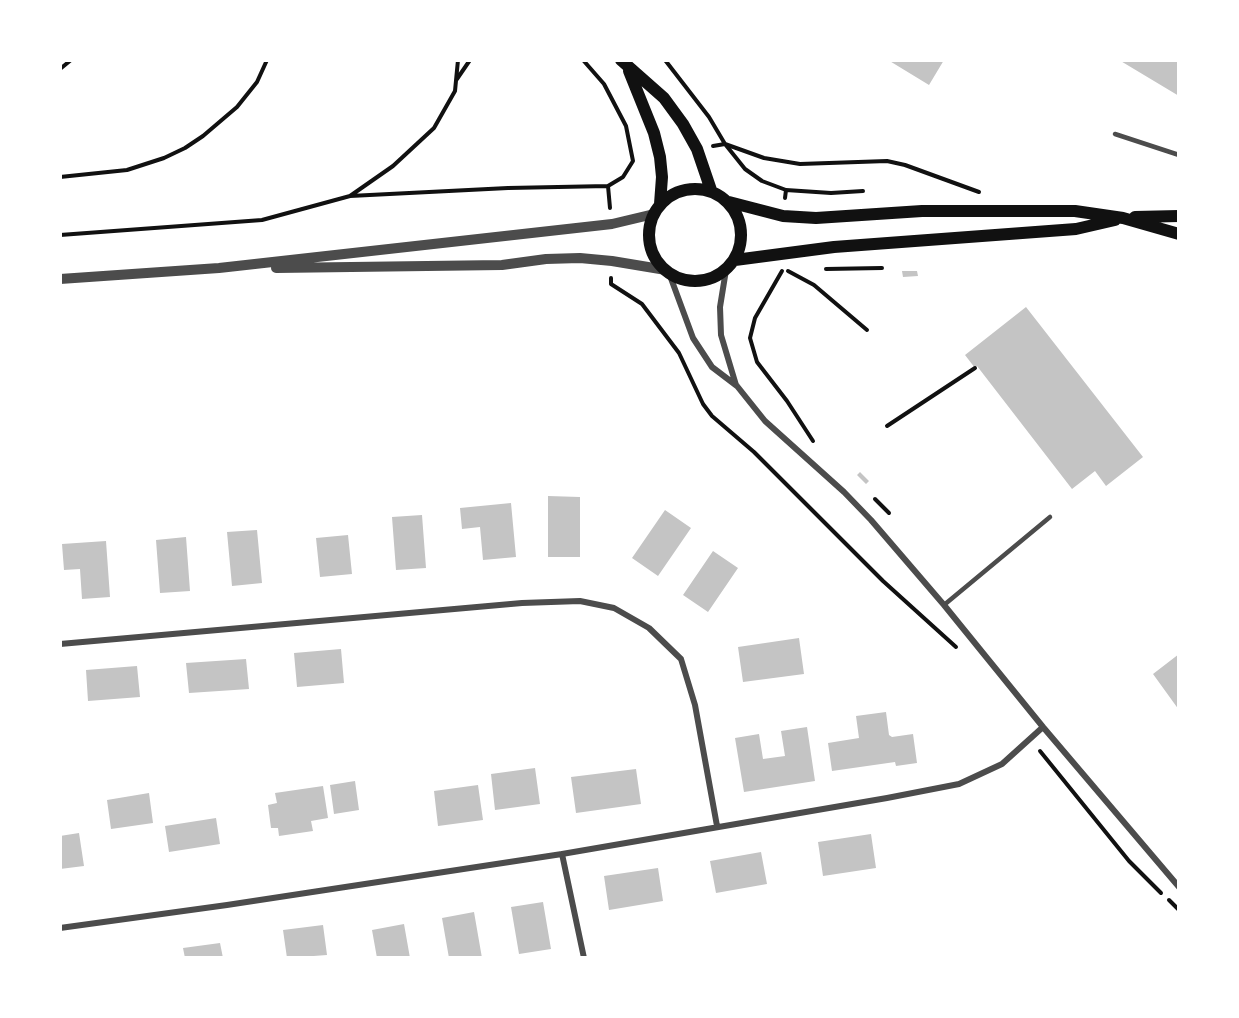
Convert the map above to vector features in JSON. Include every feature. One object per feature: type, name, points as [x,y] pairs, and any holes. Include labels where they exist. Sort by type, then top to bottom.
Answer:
[{"type":"main road","points":[[624,64],[664,98],[684,124],[697,149],[711,190]]},
{"type":"main road","points":[[624,64],[654,134],[660,157],[662,177],[657,209],[649,229],[650,244],[656,259],[668,272],[683,279],[698,281],[713,278],[726,270],[735,260],[741,246],[742,230],[738,215],[729,202]]},
{"type":"main road","points":[[657,209],[675,193],[692,188],[711,190],[729,202],[783,216],[816,218],[922,211],[1075,211],[1123,218],[1179,234]]},
{"type":"main road","points":[[735,260],[834,247],[1076,229],[1123,218],[1179,216]]},
{"type":"street","points":[[60,279],[219,268],[612,224],[657,209]]},
{"type":"street","points":[[219,268],[502,266],[546,259],[580,258],[612,261],[668,272],[693,338],[712,367],[737,386],[765,421],[844,492],[871,520],[1179,887]]},
{"type":"street","points":[[726,270],[720,307],[721,335],[737,386]]},
{"type":"street","points":[[60,644],[522,603],[580,602],[614,608],[649,628],[681,659],[695,705],[717,826]]},
{"type":"street","points":[[60,927],[239,903],[562,854],[959,784],[1002,764],[1043,727]]},
{"type":"street","points":[[562,854],[584,958]]},
{"type":"lane","points":[[1115,134],[1179,155]]},
{"type":"lane","points":[[944,605],[1050,517]]},
{"type":"path","points":[[60,69],[71,60]]},
{"type":"path","points":[[60,177],[127,170],[164,158],[185,148],[237,107],[257,82],[267,60]]},
{"type":"path","points":[[350,196],[393,166],[434,128],[455,91],[458,60]]},
{"type":"path","points":[[456,80],[470,60]]},
{"type":"path","points":[[665,60],[745,169],[762,181],[786,190],[831,193],[863,191]]},
{"type":"path","points":[[697,149],[726,144],[764,158],[800,164],[887,161],[971,188],[991,198],[1004,210]]},
{"type":"path","points":[[633,161],[660,157]]},
{"type":"path","points":[[60,235],[262,220],[350,196],[508,188],[608,186]]},
{"type":"path","points":[[783,216],[786,190]]},
{"type":"path","points":[[817,269],[882,268]]},
{"type":"path","points":[[783,269],[795,269]]},
{"type":"path","points":[[783,269],[814,285],[867,330]]},
{"type":"path","points":[[783,269],[780,279],[755,318],[750,338],[757,362],[818,446]]},
{"type":"path","points":[[887,426],[975,368]]},
{"type":"path","points":[[867,491],[890,516]]},
{"type":"building","points":[[888,60],[944,60],[929,85]]},
{"type":"building","points":[[1119,60],[1179,60],[1179,96]]},
{"type":"building","points":[[902,271],[917,271],[918,276],[903,277]]},
{"type":"building","points":[[1026,307],[1143,457],[1106,486],[1095,471],[1072,489],[977,366],[975,368],[965,355]]},
{"type":"building","points":[[860,472],[869,481],[866,484],[857,475]]},
{"type":"building","points":[[548,496],[580,497],[580,557],[548,557]]},
{"type":"building","points":[[511,503],[516,557],[483,560],[480,527],[462,529],[460,508]]},
{"type":"building","points":[[665,510],[691,528],[658,576],[632,558]]},
{"type":"building","points":[[422,515],[426,568],[396,570],[392,517]]},
{"type":"building","points":[[257,530],[262,583],[232,586],[227,532]]},
{"type":"building","points":[[348,535],[352,574],[320,577],[316,538]]},
{"type":"building","points":[[186,537],[190,591],[160,593],[156,540]]},
{"type":"building","points":[[106,541],[110,597],[82,599],[80,569],[64,570],[62,544]]},
{"type":"building","points":[[713,551],[738,568],[708,612],[683,595]]},
{"type":"building","points":[[799,638],[804,674],[743,682],[738,647]]},
{"type":"building","points":[[341,649],[344,683],[297,687],[294,653]]},
{"type":"building","points":[[1179,654],[1179,710],[1153,674]]},
{"type":"building","points":[[246,659],[249,689],[189,693],[186,663]]},
{"type":"building","points":[[137,666],[140,697],[88,701],[86,670]]},
{"type":"building","points":[[886,712],[889,735],[892,737],[913,734],[917,763],[896,766],[895,762],[832,771],[828,743],[859,738],[856,716]]},
{"type":"building","points":[[807,727],[815,781],[744,792],[735,738],[759,734],[763,759],[785,756],[781,731]]},
{"type":"building","points":[[535,768],[540,804],[495,810],[491,774]]},
{"type":"building","points":[[636,769],[641,804],[576,813],[571,777]]},
{"type":"building","points":[[355,781],[359,810],[334,814],[330,785]]},
{"type":"building","points":[[478,785],[483,820],[438,826],[434,791]]},
{"type":"building","points":[[323,786],[328,818],[311,821],[313,831],[279,836],[278,828],[271,828],[268,805],[277,803],[275,793]]},
{"type":"building","points":[[149,793],[153,823],[111,829],[107,800]]},
{"type":"building","points":[[216,818],[220,844],[169,852],[165,826]]},
{"type":"building","points":[[79,833],[84,866],[60,869],[60,836]]},
{"type":"building","points":[[871,834],[876,868],[823,876],[818,842]]},
{"type":"building","points":[[761,852],[767,884],[716,893],[710,861]]},
{"type":"building","points":[[658,868],[663,901],[609,910],[604,876]]},
{"type":"building","points":[[543,902],[551,949],[519,954],[511,907]]},
{"type":"building","points":[[474,912],[482,958],[449,958],[442,918]]},
{"type":"building","points":[[404,924],[410,958],[377,958],[372,930]]},
{"type":"building","points":[[323,925],[327,955],[287,958],[283,930]]},
{"type":"building","points":[[220,943],[223,958],[185,958],[183,948]]}]
